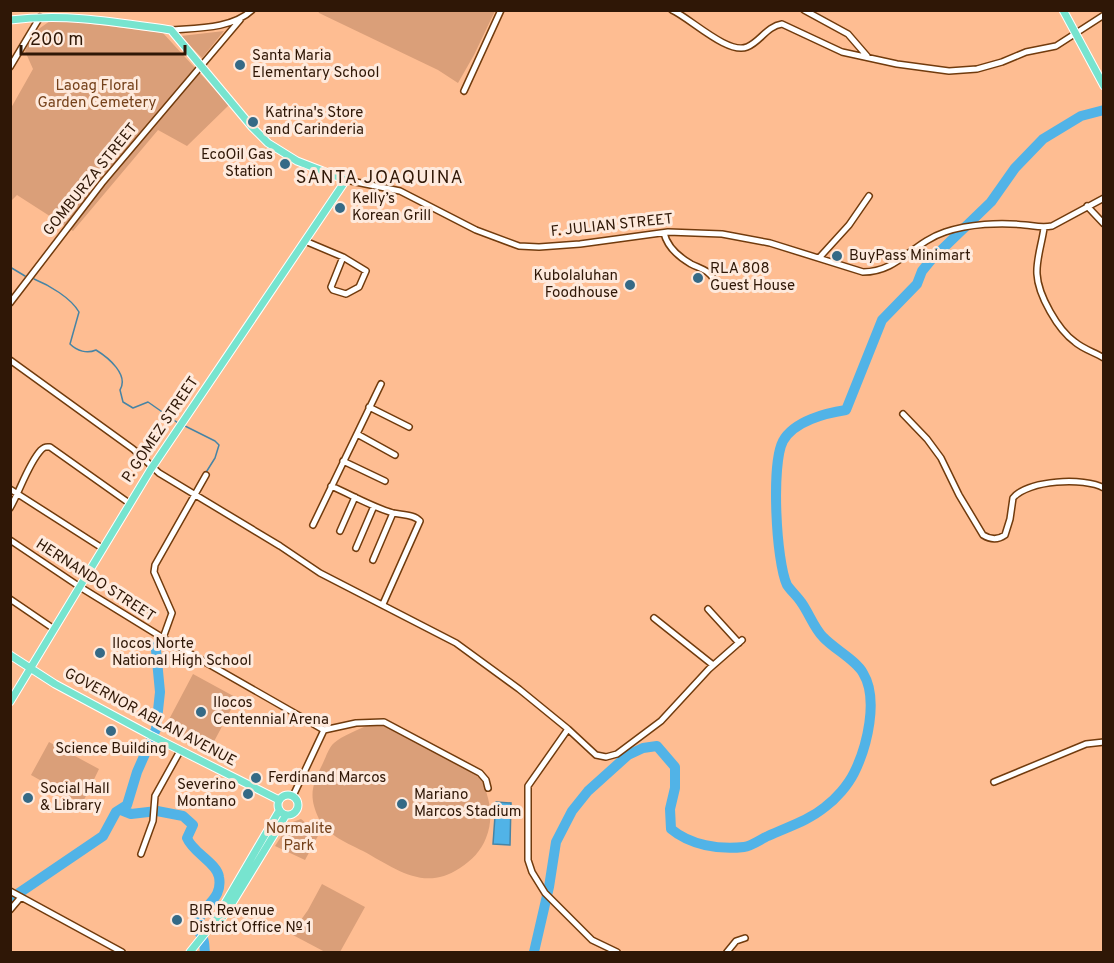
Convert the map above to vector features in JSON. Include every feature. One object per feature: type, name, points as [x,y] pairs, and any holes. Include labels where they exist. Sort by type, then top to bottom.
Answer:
[{"type":"main road","points":[[1064,10],[1104,86]]},
{"type":"main road","points":[[10,20],[75,17],[171,30]]},
{"type":"main road","name":"F. JULIAN STREET","points":[[171,30],[268,143],[297,161],[346,180]]},
{"type":"main road","name":"P. GOMEZ STREET","points":[[10,702],[152,467],[346,180]]},
{"type":"main road","name":"GOVERNOR ABLAN AVENUE","points":[[10,656],[55,684],[152,737],[279,800]]},
{"type":"main road","points":[[190,952],[214,922],[283,813],[279,800],[283,796],[292,796],[297,800],[298,808],[292,814],[283,813]]},
{"type":"street","name":"GOMBURZA STREET","points":[[11,302],[102,183],[240,20],[252,10]]},
{"type":"street","points":[[464,91],[501,10]]},
{"type":"street","points":[[672,10],[723,43],[735,47],[746,47],[771,28],[782,24],[833,48],[897,64],[949,72],[1002,62],[1026,52],[1056,46],[1104,15]]},
{"type":"street","points":[[804,10],[848,34],[867,56]]},
{"type":"street","points":[[10,68],[40,17]]},
{"type":"street","points":[[171,30],[219,25],[240,20]]},
{"type":"street","name":"F. JULIAN STREET","points":[[346,180],[400,191],[476,230],[519,246],[580,244],[688,232],[739,236],[770,243],[863,272],[875,272],[891,267],[921,243],[948,231],[981,225],[1025,225],[1044,228],[1059,224],[1104,198]]},
{"type":"street","points":[[819,258],[849,225],[869,196]]},
{"type":"street","points":[[1087,206],[1104,224]]},
{"type":"street","points":[[1044,228],[1037,274],[1048,308],[1076,344],[1104,358]]},
{"type":"street","points":[[664,233],[666,242],[691,264],[711,273],[714,280]]},
{"type":"street","points":[[305,242],[343,257],[366,271],[359,287],[346,294],[333,290],[331,287],[343,257]]},
{"type":"street","points":[[10,360],[133,449],[152,467],[194,494],[320,573],[456,643],[519,689],[568,729],[592,754],[612,757],[667,716],[713,665],[741,642],[708,609]]},
{"type":"street","points":[[313,525],[381,384]]},
{"type":"street","points":[[369,407],[409,427]]},
{"type":"street","points":[[903,414],[934,448],[977,525],[983,535],[988,538],[995,539],[1005,535],[1013,498],[1024,490],[1061,482],[1091,483],[1104,488]]},
{"type":"street","points":[[357,434],[395,454]]},
{"type":"street","points":[[10,508],[42,448],[50,447],[129,503]]},
{"type":"street","points":[[344,461],[385,481]]},
{"type":"street","points":[[163,638],[172,613],[154,572],[155,565],[206,475]]},
{"type":"street","points":[[331,486],[374,506],[393,513],[416,517],[420,521],[383,604]]},
{"type":"street","points":[[10,489],[102,548]]},
{"type":"street","points":[[340,531],[355,497]]},
{"type":"street","points":[[356,548],[374,506]]},
{"type":"street","points":[[374,560],[393,513]]},
{"type":"street","name":"HERNANDO STREET","points":[[10,540],[80,587],[163,638],[324,730]]},
{"type":"street","points":[[10,599],[54,629]]},
{"type":"street","points":[[654,618],[713,665]]},
{"type":"street","points":[[292,796],[324,730],[356,723],[384,723],[480,773],[486,780],[488,788]]},
{"type":"street","points":[[568,729],[528,786],[528,860],[531,872],[556,905],[592,940],[614,952]]},
{"type":"street","points":[[994,782],[1086,744],[1104,742]]},
{"type":"street","points":[[141,854],[153,821],[155,796],[180,751]]},
{"type":"street","points":[[10,891],[122,952]]},
{"type":"street","points":[[10,910],[21,897]]},
{"type":"street","points":[[727,952],[736,941],[745,938]]},
{"type":"green space","points":[[318,10],[495,11],[458,83],[438,70],[319,13]]},
{"type":"green space","name":"Laoag Floral Garden Cemetery","points":[[50,21],[163,33],[229,105],[187,146],[158,130],[73,231],[17,195],[11,201],[11,108],[33,69],[25,51],[33,33]]},
{"type":"green space","points":[[224,31],[202,58],[181,36]]},
{"type":"green space","name":"Ilocos Centennial Arena","points":[[193,674],[237,698],[209,751],[165,727]]},
{"type":"green space","name":"Mariano Marcos Stadium","points":[[370,724],[383,725],[396,730],[477,773],[485,788],[489,804],[489,830],[479,851],[460,868],[447,875],[434,878],[410,875],[339,838],[327,830],[319,819],[313,804],[313,791],[316,778],[329,750],[341,738]]},
{"type":"green space","points":[[49,742],[99,769],[82,804],[31,775]]},
{"type":"green space","name":"Normalite Park","points":[[301,819],[319,834],[305,860],[275,846],[290,823]]},
{"type":"green space","points":[[322,884],[365,907],[340,952],[325,952],[291,934],[308,910]]},
{"type":"water","points":[[496,802],[511,803],[510,845],[493,844]]},
{"type":"waterway","points":[[534,952],[549,887],[556,842],[572,811],[588,791],[628,755],[643,748],[657,746],[675,767],[675,788],[670,809],[671,829],[696,843],[715,847],[747,846],[805,820],[829,804],[848,782],[859,762],[867,737],[871,709],[868,684],[860,668],[820,633],[801,602],[787,585],[780,556],[776,513],[777,470],[783,441],[802,423],[829,413],[846,410],[882,320],[917,284],[922,271],[931,260],[991,202],[1015,168],[1043,139],[1081,116],[1104,110]]},
{"type":"waterway","points":[[10,267],[25,276]]},
{"type":"waterway","points":[[34,279],[59,292],[79,312],[70,344],[82,351],[96,350],[112,362],[122,379],[120,390],[123,402],[133,408],[148,402],[178,423]]},
{"type":"waterway","points":[[185,426],[219,445],[215,458],[205,474]]},
{"type":"waterway","points":[[164,600],[169,615]]},
{"type":"waterway","points":[[19,893],[103,836],[116,812],[127,805],[137,772],[156,729],[160,692],[156,650],[159,641]]},
{"type":"waterway","points":[[121,810],[131,814],[157,811],[183,816],[193,825],[187,838],[214,867],[219,877],[218,891],[198,924],[205,952]]},
{"type":"waterway","points":[[10,902],[14,899]]},
{"type":"place","name":"Santa Maria Elementary School","points":[[240,65]]},
{"type":"place","name":"Katrina's Store and Carinderia","points":[[253,122]]},
{"type":"place","name":"EcoOil Gas Station","points":[[285,164]]},
{"type":"place","name":"Kelly’s Korean Grill","points":[[340,208]]},
{"type":"place","name":"BuyPass Minimart","points":[[837,256]]},
{"type":"place","name":"RLA 808 Guest House","points":[[698,278]]},
{"type":"place","name":"Kubolaluhan Foodhouse","points":[[630,285]]},
{"type":"place","name":"Ilocos Norte National High School","points":[[100,653]]},
{"type":"place","name":"Ilocos Centennial Arena","points":[[201,712]]},
{"type":"place","name":"Science Building","points":[[111,731]]},
{"type":"place","name":"Ferdinand Marcos","points":[[256,778]]},
{"type":"place","name":"Severino Montano","points":[[248,794]]},
{"type":"place","name":"Social Hall & Library","points":[[28,798]]},
{"type":"place","name":"Mariano Marcos Stadium","points":[[402,804]]},
{"type":"place","name":"BIR Revenue District Office № 1","points":[[177,920]]},
{"type":"district","name":"SANTA JOAQUINA","points":[[380,178]]}]
